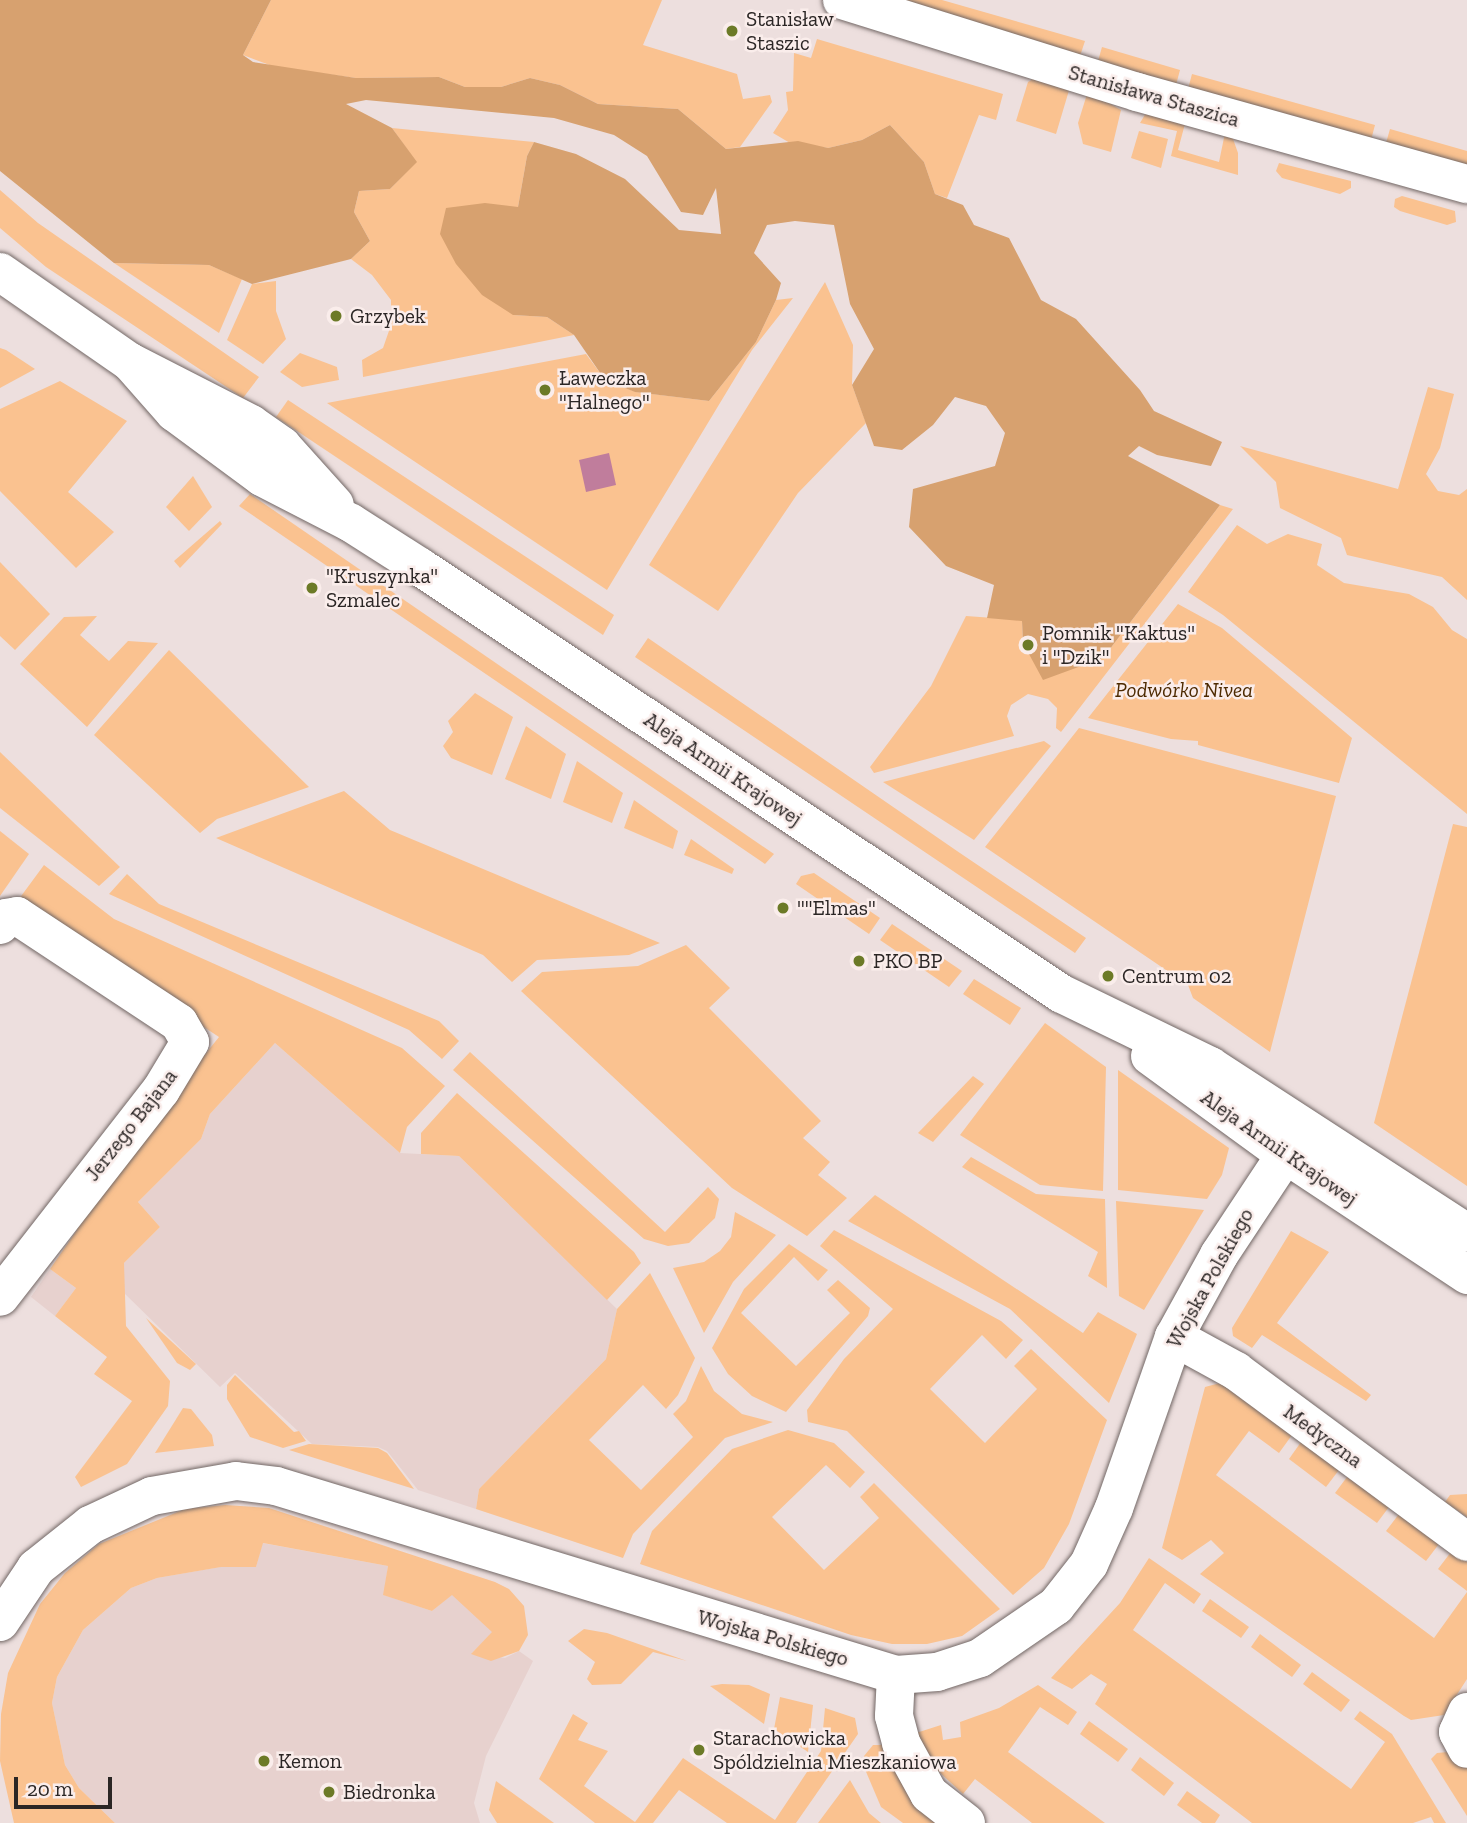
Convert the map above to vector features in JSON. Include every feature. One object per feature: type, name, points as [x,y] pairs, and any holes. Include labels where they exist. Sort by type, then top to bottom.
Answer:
[{"type":"street","name":"Stanisława Staszica","points":[[842,0],[1115,86],[1467,184]]},
{"type":"street","name":"Aleja Armii Krajowej","points":[[7,283],[130,362],[198,394],[282,446],[351,523],[1096,1013],[1293,1140],[1467,1233]]},
{"type":"street","name":"Jerzego Bajana","points":[[0,925],[6,918],[17,916],[104,972],[179,1023],[187,1033],[188,1050],[0,1297]]},
{"type":"street","name":"Aleja Armii Krajowej","points":[[1293,1140],[1467,1275]]},
{"type":"street","name":"Wojska Polskiego","points":[[0,1622],[36,1568],[64,1543],[115,1510],[188,1487],[257,1482],[896,1675],[937,1672],[980,1658],[1024,1630],[1072,1589],[1089,1564],[1114,1508],[1174,1337],[1219,1255],[1293,1140]]},
{"type":"street","name":"Medyczna","points":[[1174,1337],[1236,1371],[1467,1542]]},
{"type":"street","points":[[896,1675],[894,1716],[901,1743],[926,1790],[966,1823]]},
{"type":"street","points":[[1467,1712],[1458,1732],[1467,1749]]},
{"type":"shaded area","points":[[0,0],[271,0],[243,55],[253,62],[356,78],[439,77],[465,87],[501,87],[530,78],[560,85],[598,104],[678,109],[726,149],[798,141],[828,148],[862,140],[890,125],[924,162],[935,194],[963,205],[974,225],[1009,238],[1041,300],[1076,319],[1140,390],[1154,411],[1222,442],[1211,466],[1157,455],[1139,446],[1128,456],[1220,505],[1103,658],[1043,680],[1023,643],[1022,621],[987,618],[994,585],[946,566],[909,527],[913,489],[995,466],[1005,433],[986,406],[955,397],[933,425],[902,450],[874,446],[852,385],[874,349],[850,304],[834,225],[795,221],[767,225],[754,253],[781,283],[776,300],[756,342],[709,401],[635,392],[605,380],[574,335],[547,317],[513,315],[482,295],[456,264],[440,234],[446,208],[485,203],[518,207],[527,156],[534,142],[576,154],[625,179],[679,230],[721,234],[716,188],[703,215],[681,212],[647,156],[614,135],[554,118],[366,100],[346,104],[392,128],[417,162],[390,189],[359,191],[354,212],[370,241],[351,259],[252,284],[209,265],[114,263],[0,171]]},
{"type":"shaded area","points":[[609,453],[616,485],[586,492],[579,460]]},
{"type":"shaded area","points":[[275,1043],[400,1153],[459,1156],[617,1309],[606,1359],[479,1489],[476,1509],[418,1490],[387,1451],[378,1447],[312,1444],[235,1373],[220,1387],[122,1291],[124,1263],[160,1227],[138,1202],[201,1139],[210,1114]]},
{"type":"shaded area","points":[[50,1269],[76,1288],[55,1316],[31,1297]]},
{"type":"shaded area","points":[[262,1543],[388,1566],[384,1595],[432,1611],[452,1594],[493,1632],[472,1653],[505,1658],[519,1651],[533,1661],[486,1756],[474,1803],[480,1823],[115,1823],[79,1788],[65,1765],[52,1703],[57,1677],[83,1630],[131,1588],[157,1578],[220,1567],[256,1567]]},
{"type":"green space","points":[[271,0],[662,0],[643,45],[737,74],[743,99],[770,95],[772,102],[740,147],[726,149],[678,109],[598,104],[560,85],[530,78],[501,87],[465,87],[439,77],[356,78],[275,67],[243,55]]},
{"type":"green space","points":[[889,0],[942,0],[1085,41],[1080,56]]},
{"type":"green space","points":[[817,39],[1003,94],[996,120],[979,115],[947,198],[935,194],[924,162],[890,125],[862,140],[828,148],[790,143],[773,133],[788,110],[786,92],[793,91],[794,53],[811,58]]},
{"type":"green space","points":[[1102,47],[1180,70],[1176,85],[1098,61]]},
{"type":"green space","points":[[1192,74],[1375,125],[1371,140],[1188,89]]},
{"type":"green space","points":[[1033,79],[1070,87],[1056,134],[1016,121],[1028,82]]},
{"type":"green space","points":[[1088,91],[1121,110],[1111,152],[1083,144],[1078,123]]},
{"type":"green space","points":[[1146,113],[1186,120],[1178,150],[1219,162],[1225,133],[1232,136],[1238,153],[1238,175],[1171,156],[1177,131],[1140,123]]},
{"type":"green space","points":[[392,128],[534,142],[527,156],[518,207],[513,315],[547,317],[574,335],[363,377],[362,360],[383,348],[391,325],[391,300],[372,275],[351,259],[370,241],[354,212],[359,191],[390,189],[416,162]]},
{"type":"green space","points":[[1390,129],[1467,151],[1467,166],[1386,143]]},
{"type":"green space","points":[[1139,131],[1168,139],[1161,168],[1131,158]]},
{"type":"green space","points":[[1279,163],[1351,181],[1351,188],[1340,194],[1282,178],[1276,171]]},
{"type":"green space","points":[[0,190],[38,223],[259,377],[243,398],[46,267],[0,228]]},
{"type":"green space","points":[[1402,196],[1455,211],[1456,222],[1447,225],[1400,211],[1394,207],[1395,199]]},
{"type":"green space","points":[[114,263],[209,265],[242,279],[219,333]]},
{"type":"green space","points":[[276,281],[276,311],[286,339],[263,364],[227,340],[252,284]]},
{"type":"green space","points":[[825,282],[853,345],[852,385],[866,423],[798,493],[718,611],[649,565]]},
{"type":"green space","points":[[793,298],[752,350],[607,590],[327,403],[586,354],[606,381],[636,392],[709,401],[756,342],[776,300]]},
{"type":"green space","points":[[0,348],[6,350],[35,369],[0,388]]},
{"type":"green space","points":[[300,353],[337,367],[339,380],[302,387],[280,372]]},
{"type":"green space","points":[[60,381],[127,421],[68,492],[114,532],[76,568],[0,491],[0,409]]},
{"type":"green space","points":[[1428,387],[1454,394],[1440,448],[1426,474],[1438,491],[1459,495],[1467,489],[1467,600],[1442,577],[1347,555],[1341,538],[1280,508],[1276,482],[1240,446],[1398,489]]},
{"type":"green space","points":[[288,400],[614,615],[603,635],[276,417]]},
{"type":"green space","points":[[193,476],[212,507],[189,531],[166,507]]},
{"type":"green space","points":[[250,494],[774,854],[765,864],[239,506]]},
{"type":"green space","points":[[1220,505],[1233,509],[1061,732],[1056,728],[1057,708],[1048,699],[1028,694],[1011,705],[1007,716],[1014,736],[874,773],[870,767],[931,686],[966,616],[1022,620],[1023,643],[1103,658]]},
{"type":"green space","points":[[220,521],[222,524],[180,568],[174,561]]},
{"type":"green space","points":[[1237,525],[1267,544],[1288,534],[1322,544],[1317,565],[1344,583],[1409,594],[1433,607],[1452,630],[1467,639],[1467,814],[1223,615],[1188,592]]},
{"type":"green space","points":[[0,562],[50,614],[15,650],[0,636]]},
{"type":"green space","name":"Podwórko Nivea","points":[[1178,604],[1222,628],[1352,738],[1339,783],[1198,745],[1198,741],[1171,739],[1088,718]]},
{"type":"green space","points":[[97,616],[80,635],[109,661],[128,641],[158,643],[87,727],[20,664],[64,617]]},
{"type":"green space","points":[[648,638],[1086,938],[1075,953],[635,657]]},
{"type":"green space","points":[[169,650],[309,787],[217,819],[200,833],[94,735]]},
{"type":"green space","points":[[475,693],[513,717],[492,775],[451,758],[443,746],[453,732],[448,721]]},
{"type":"green space","points":[[526,726],[566,754],[551,799],[505,779]]},
{"type":"green space","points":[[1079,728],[1336,796],[1270,1052],[1193,998],[1188,985],[985,847]]},
{"type":"green space","points":[[1044,741],[1051,746],[974,840],[883,782]]},
{"type":"green space","points":[[0,752],[120,867],[99,886],[0,808]]},
{"type":"green space","points":[[577,761],[623,793],[612,823],[563,802]]},
{"type":"green space","points":[[344,791],[390,830],[660,943],[629,955],[537,960],[512,982],[483,955],[216,838]]},
{"type":"green space","points":[[634,800],[678,831],[673,849],[624,828]]},
{"type":"green space","points":[[1453,824],[1467,827],[1467,1186],[1374,1123]]},
{"type":"green space","points":[[0,831],[29,854],[0,896]]},
{"type":"green space","points":[[691,839],[734,869],[732,874],[684,855]]},
{"type":"green space","points":[[44,865],[114,919],[402,1048],[445,1086],[407,1127],[400,1153],[275,1043],[210,1114],[201,1139],[138,1202],[160,1227],[124,1263],[126,1326],[170,1381],[168,1406],[127,1464],[81,1487],[75,1477],[132,1401],[94,1374],[107,1357],[55,1316],[76,1288],[50,1269],[77,1230],[74,1218],[219,1037],[16,903]]},
{"type":"green space","points":[[814,873],[880,918],[869,934],[796,884],[801,876]]},
{"type":"green space","points":[[127,874],[159,904],[439,1021],[459,1041],[442,1059],[409,1030],[109,894]]},
{"type":"green space","points":[[892,924],[962,971],[949,987],[880,940]]},
{"type":"green space","points":[[686,945],[730,988],[709,1008],[821,1121],[803,1138],[830,1162],[818,1175],[847,1198],[807,1236],[732,1188],[521,991],[542,972],[638,966]]},
{"type":"green space","points":[[974,979],[1021,1008],[1010,1025],[963,994]]},
{"type":"green space","points":[[1045,1023],[1106,1067],[1103,1191],[1040,1185],[960,1135]]},
{"type":"green space","points":[[470,1052],[665,1232],[708,1187],[719,1199],[715,1218],[689,1243],[668,1246],[644,1239],[453,1070]]},
{"type":"green space","points":[[1118,1070],[1229,1148],[1222,1175],[1207,1199],[1118,1190]]},
{"type":"green space","points":[[973,1076],[984,1084],[933,1142],[918,1133]]},
{"type":"green space","points":[[457,1093],[634,1252],[641,1263],[607,1300],[459,1156],[421,1154],[421,1133]]},
{"type":"green space","points":[[971,1157],[1036,1194],[1105,1199],[1107,1288],[1088,1276],[1098,1252],[962,1167]]},
{"type":"green space","points":[[875,1195],[1083,1333],[1098,1312],[1137,1334],[1109,1403],[1010,1309],[848,1221]]},
{"type":"green space","points":[[1116,1201],[1204,1210],[1144,1310],[1119,1296]]},
{"type":"green space","points":[[735,1212],[776,1235],[733,1282],[704,1333],[673,1268],[704,1262],[720,1251],[731,1237]]},
{"type":"green space","points":[[834,1230],[1001,1321],[1023,1340],[1006,1359],[982,1335],[930,1389],[985,1443],[1037,1389],[1014,1366],[1031,1349],[1107,1420],[1069,1524],[1044,1568],[1013,1595],[847,1431],[808,1422],[807,1410],[844,1359],[893,1309],[820,1246]]},
{"type":"green space","points":[[1291,1231],[1329,1252],[1277,1323],[1371,1395],[1366,1401],[1262,1335],[1252,1348],[1233,1336],[1232,1328]]},
{"type":"green space","points":[[789,1244],[828,1270],[818,1281],[794,1257],[741,1313],[796,1366],[850,1313],[827,1290],[838,1280],[870,1308],[868,1316],[786,1412],[752,1396],[728,1374],[712,1348],[744,1289]]},
{"type":"green space","points":[[650,1273],[695,1358],[678,1395],[666,1409],[643,1385],[589,1440],[641,1490],[693,1437],[673,1414],[686,1401],[701,1366],[714,1391],[742,1414],[773,1422],[725,1438],[633,1534],[623,1558],[476,1509],[479,1489],[606,1359],[617,1309]]},
{"type":"green space","points":[[146,1318],[196,1364],[190,1370],[177,1363]]},
{"type":"green space","points":[[235,1375],[294,1432],[299,1431],[306,1441],[283,1448],[250,1437],[227,1399],[227,1385]]},
{"type":"green space","points":[[1220,1383],[1292,1435],[1279,1453],[1249,1431],[1216,1475],[1434,1638],[1467,1592],[1467,1679],[1444,1715],[1411,1720],[1404,1716],[1200,1574],[1224,1553],[1211,1540],[1182,1560],[1162,1548],[1205,1387]]},
{"type":"green space","points":[[183,1408],[191,1409],[212,1435],[214,1446],[155,1453]]},
{"type":"green space","points":[[788,1430],[834,1443],[865,1472],[850,1488],[826,1465],[772,1517],[824,1570],[879,1518],[860,1497],[874,1483],[1000,1609],[962,1636],[927,1644],[892,1644],[851,1635],[640,1564],[652,1531],[732,1449]]},
{"type":"green space","points":[[1301,1442],[1339,1470],[1326,1487],[1289,1459]]},
{"type":"green space","points":[[309,1444],[378,1448],[387,1453],[414,1489],[289,1450]]},
{"type":"green space","points":[[1347,1477],[1389,1507],[1377,1523],[1335,1493]]},
{"type":"green space","points":[[1467,1494],[1467,1517],[1445,1502],[1450,1495]]},
{"type":"green space","points":[[225,1505],[269,1508],[495,1582],[509,1589],[524,1606],[528,1635],[519,1651],[491,1661],[471,1654],[492,1632],[452,1595],[432,1611],[383,1595],[388,1566],[263,1543],[256,1567],[221,1567],[157,1578],[131,1588],[83,1630],[57,1677],[52,1703],[65,1765],[79,1788],[115,1823],[14,1823],[0,1761],[1,1714],[8,1673],[40,1604],[65,1573],[99,1544],[185,1509]]},
{"type":"green space","points":[[1399,1514],[1439,1544],[1426,1561],[1386,1531]]},
{"type":"green space","points":[[1451,1552],[1467,1562],[1467,1591],[1438,1569]]},
{"type":"green space","points":[[1149,1558],[1201,1594],[1194,1604],[1165,1583],[1133,1630],[1351,1789],[1385,1742],[1354,1719],[1360,1711],[1392,1734],[1446,1823],[1434,1823],[1431,1817],[1413,1823],[1252,1823],[1095,1704],[1107,1684],[1091,1674],[1072,1689],[1051,1678],[1120,1603]]},
{"type":"green space","points":[[1210,1599],[1249,1627],[1241,1638],[1202,1611]]},
{"type":"green space","points":[[584,1629],[607,1633],[687,1661],[653,1652],[621,1684],[592,1685],[587,1679],[595,1662],[568,1641]]},
{"type":"green space","points":[[1260,1634],[1301,1665],[1292,1677],[1251,1647]]},
{"type":"green space","points":[[1312,1672],[1350,1700],[1341,1712],[1303,1684]]},
{"type":"green space","points":[[749,1685],[770,1694],[764,1724],[710,1686]]},
{"type":"green space","points":[[1038,1685],[1077,1712],[1068,1725],[1040,1707],[1008,1752],[1105,1823],[1032,1823],[975,1779],[963,1794],[924,1758],[916,1733],[941,1725],[943,1740],[961,1737],[960,1722],[999,1708]]},
{"type":"green space","points":[[780,1697],[813,1705],[808,1752],[774,1729]]},
{"type":"green space","points":[[825,1708],[855,1718],[858,1734],[796,1823],[727,1823],[679,1790],[653,1823],[595,1823],[539,1779],[573,1714],[588,1723],[578,1740],[608,1751],[584,1786],[635,1822],[683,1758],[775,1820],[821,1751]]},
{"type":"green space","points":[[1089,1721],[1128,1749],[1118,1762],[1080,1734]]},
{"type":"green space","points":[[873,1745],[887,1745],[939,1823],[903,1823],[881,1807],[864,1767],[864,1756]]},
{"type":"green space","points":[[1458,1751],[1467,1759],[1467,1816],[1431,1759],[1437,1753]]},
{"type":"green space","points":[[1140,1757],[1174,1783],[1164,1796],[1131,1770]]},
{"type":"green space","points":[[850,1780],[869,1813],[881,1823],[818,1823]]},
{"type":"green space","points":[[496,1781],[554,1823],[497,1823],[489,1810]]},
{"type":"green space","points":[[1187,1791],[1220,1815],[1215,1823],[1202,1823],[1177,1805]]},
{"type":"place","name":"Stanisław Staszic","points":[[732,31]]},
{"type":"place","name":"Grzybek","points":[[336,316]]},
{"type":"place","name":"Ławeczka \"Halnego\"","points":[[545,390]]},
{"type":"place","name":"\"Kruszynka\" Szmalec","points":[[312,588]]},
{"type":"place","name":"Pomnik \"Kaktus\" i \"Dzik\"","points":[[1028,645]]},
{"type":"place","name":"\"\"Elmas\"","points":[[783,908]]},
{"type":"place","name":"PKO BP","points":[[859,961]]},
{"type":"place","name":"Centrum 02","points":[[1108,976]]},
{"type":"place","name":"Starachowicka Spóldzielnia Mieszkaniowa","points":[[699,1750]]},
{"type":"place","name":"Kemon","points":[[264,1761]]},
{"type":"place","name":"Biedronka","points":[[329,1792]]}]
